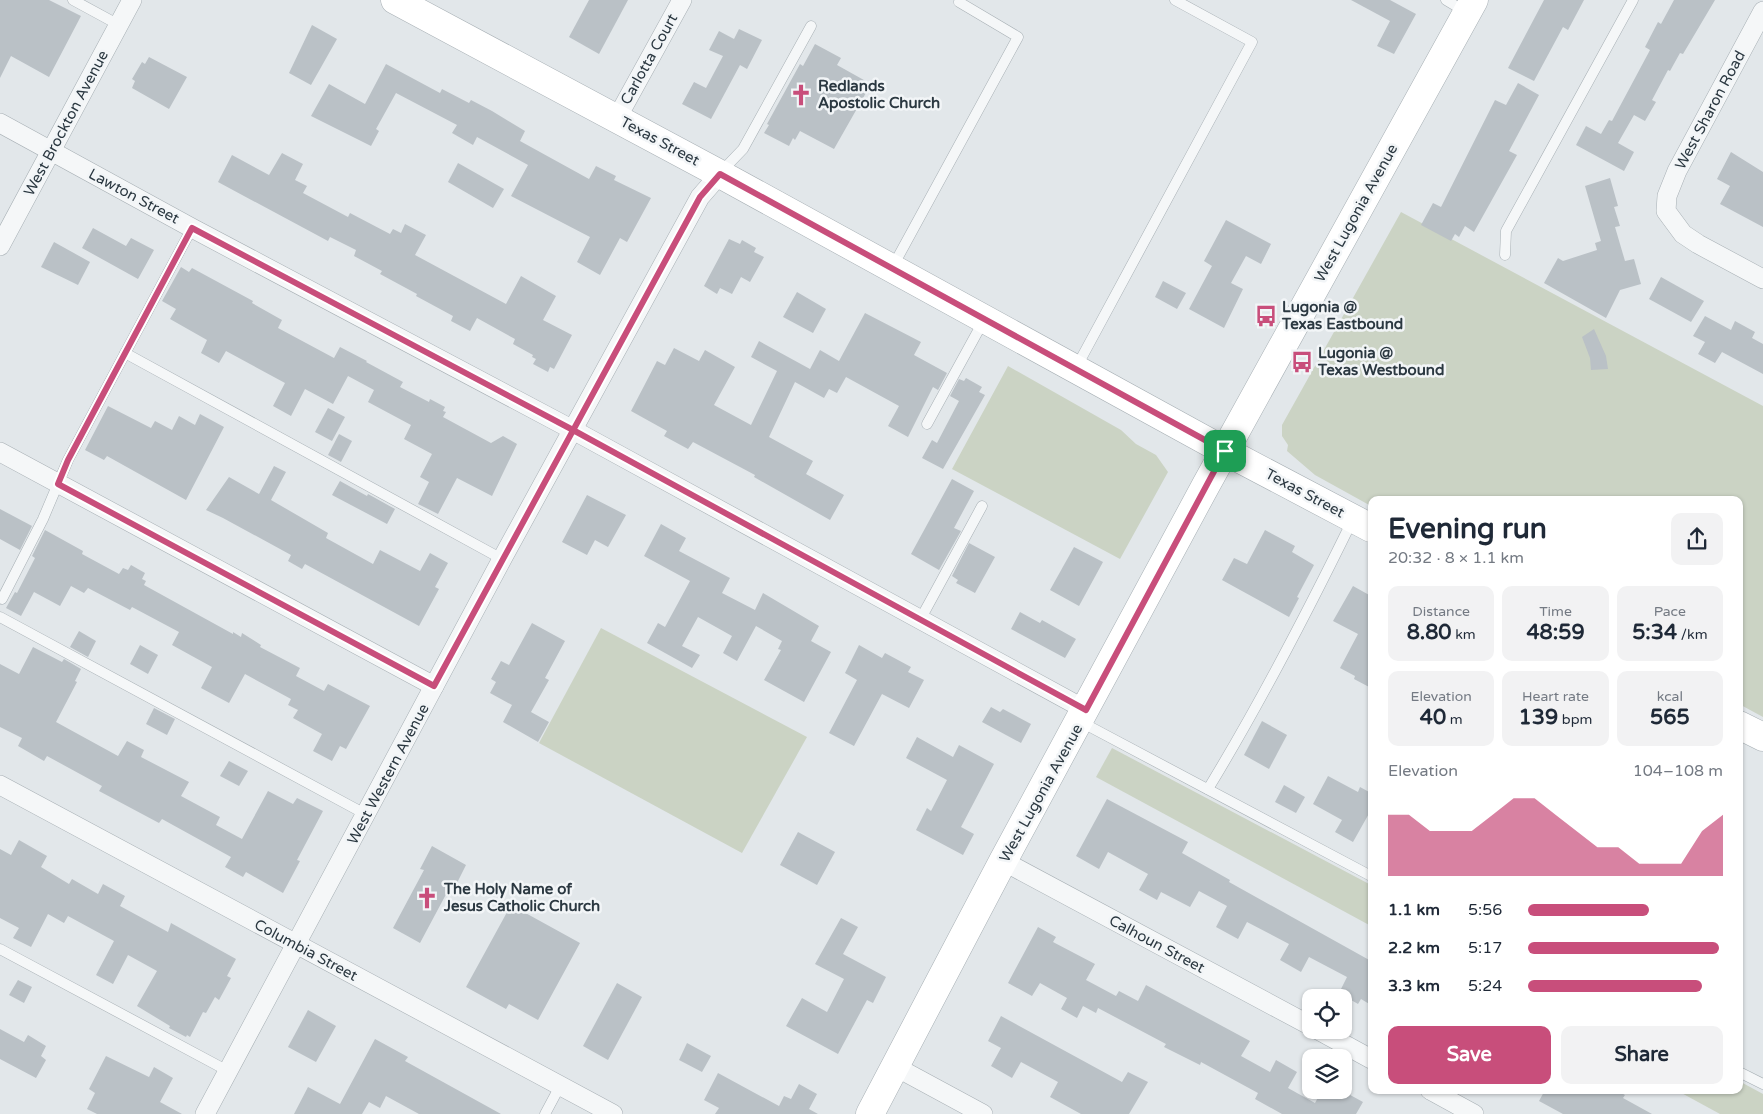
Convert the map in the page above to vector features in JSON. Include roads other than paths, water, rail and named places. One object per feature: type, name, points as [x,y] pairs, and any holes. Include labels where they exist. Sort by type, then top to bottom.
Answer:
[{"type":"main road","name":"Texas Street","points":[[411,4],[1225,451],[1362,523]]},
{"type":"main road","name":"West Lugonia Avenue","points":[[870,1114],[1003,861],[1225,451],[1462,4]]},
{"type":"main road","points":[[1743,727],[1763,738]]},
{"type":"street","name":"West Brockton Avenue","points":[[0,246],[132,0]]},
{"type":"street","name":"Carlotta Court","points":[[617,118],[682,0]]},
{"type":"street","name":"West Sharon Road","points":[[1762,15],[1677,171],[1667,196],[1666,211],[1683,234],[1763,279]]},
{"type":"street","name":"Lawton Street","points":[[0,123],[192,228],[573,430],[920,620],[1083,715]]},
{"type":"street","name":"West Western Avenue","points":[[204,1114],[502,559],[700,197],[720,174]]},
{"type":"street","points":[[0,452],[434,686]]},
{"type":"street","name":"Columbia Street","points":[[0,785],[613,1114]]},
{"type":"street","name":"Calhoun Street","points":[[1003,861],[1302,1021]]},
{"type":"street","points":[[1334,1039],[1368,1057]]},
{"type":"street","points":[[896,1067],[983,1114]]},
{"type":"street","points":[[1437,1094],[1474,1114]]},
{"type":"lane","points":[[73,0],[119,25]]},
{"type":"lane","points":[[892,269],[1018,36],[959,2],[960,0]]},
{"type":"lane","points":[[1076,369],[1252,42],[1174,0]]},
{"type":"lane","points":[[1505,255],[1506,231],[1633,0]]},
{"type":"lane","points":[[720,174],[742,149],[811,26]]},
{"type":"lane","points":[[2,599],[43,519],[68,460],[192,228]]},
{"type":"lane","points":[[927,424],[985,319]]},
{"type":"lane","points":[[125,353],[502,559]]},
{"type":"lane","points":[[920,620],[982,506]]},
{"type":"lane","points":[[1208,789],[1362,523]]},
{"type":"lane","points":[[0,617],[366,815]]},
{"type":"lane","points":[[1083,715],[1208,789],[1368,874]]},
{"type":"lane","points":[[0,949],[228,1072]]},
{"type":"lane","points":[[1743,1074],[1763,1084]]},
{"type":"lane","points":[[544,1114],[560,1086]]},
{"type":"place","name":"Redlands Apostolic Church","points":[[801,95]]},
{"type":"place","name":"Lugonia @ Texas Eastbound","points":[[1266,316]]},
{"type":"place","name":"Lugonia @ Texas Westbound","points":[[1302,362]]},
{"type":"place","name":"The Holy Name of Jesus Catholic Church","points":[[427,898]]}]
